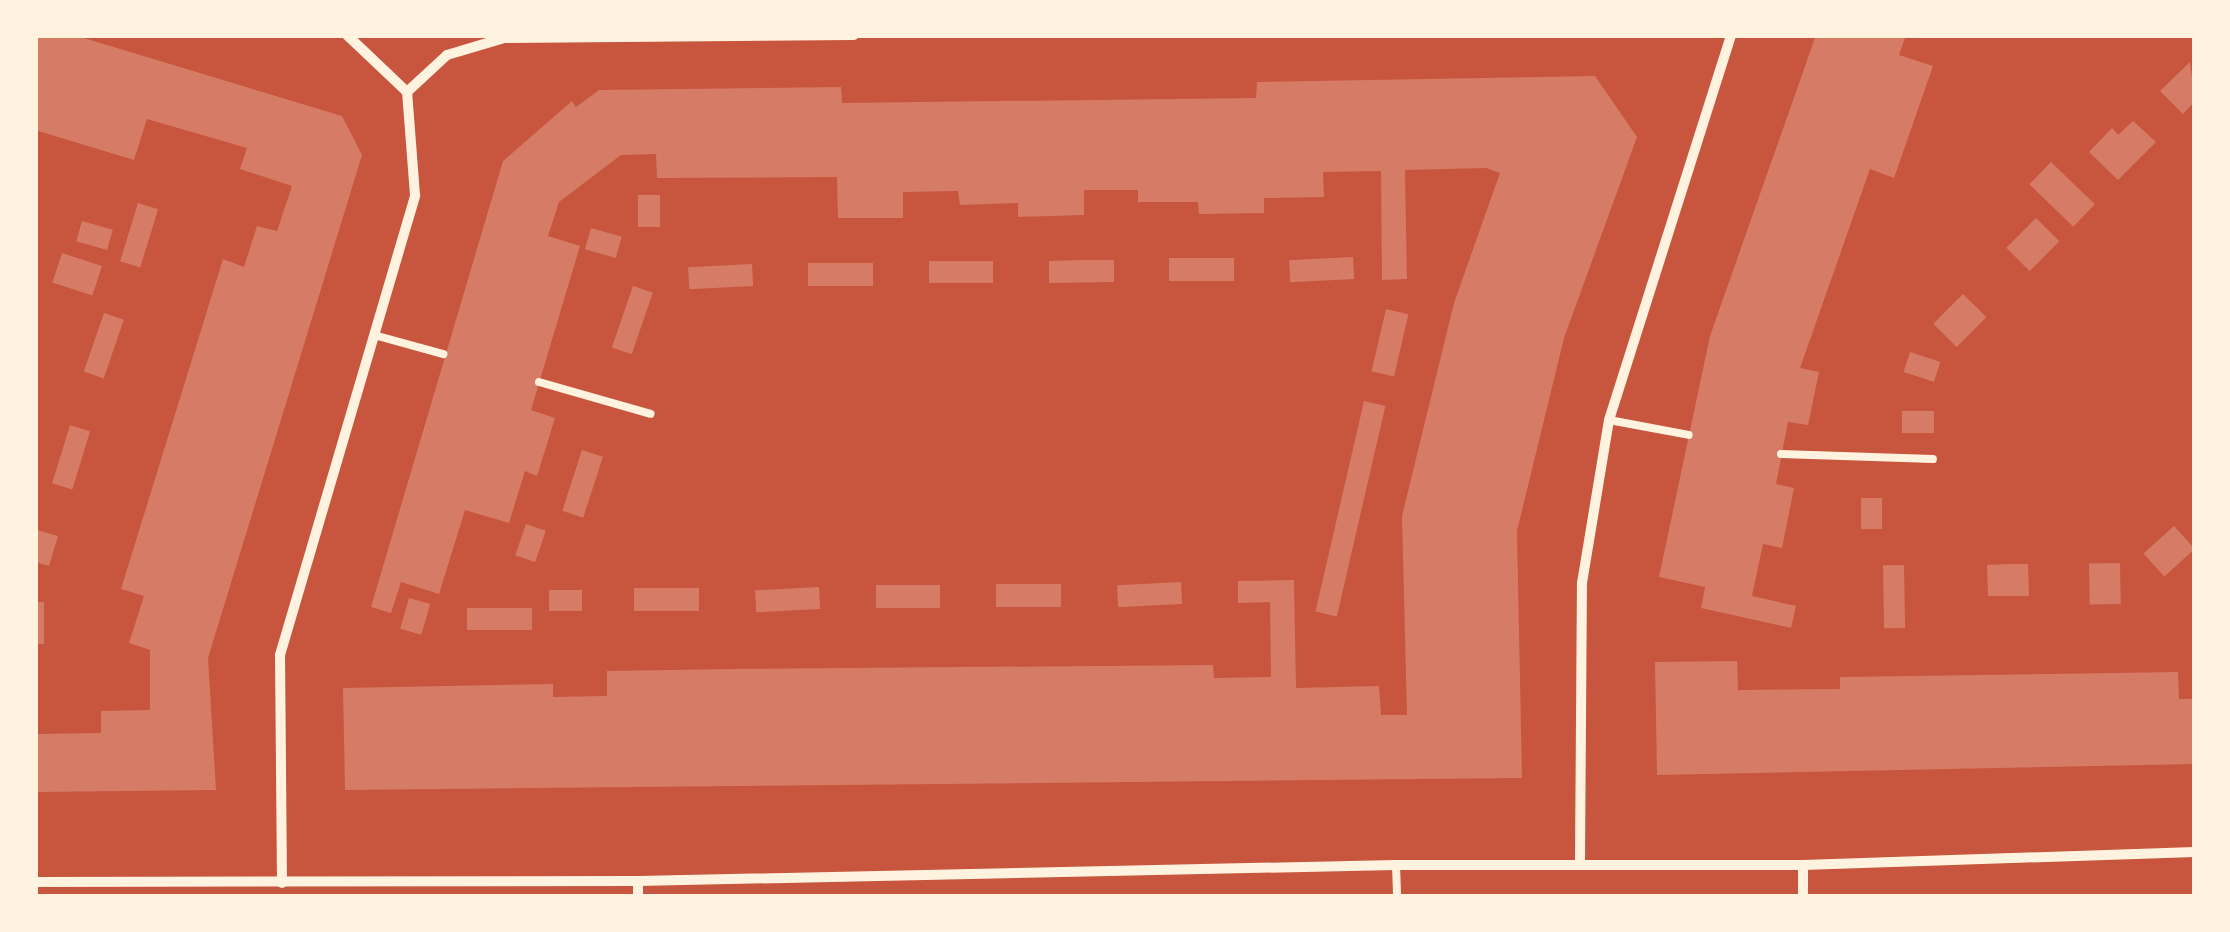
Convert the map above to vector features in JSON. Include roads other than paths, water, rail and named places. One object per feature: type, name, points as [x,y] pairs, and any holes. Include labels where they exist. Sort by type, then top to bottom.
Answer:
[{"type":"street","points":[[282,883],[280,655],[415,195],[407,92],[347,35]]},
{"type":"street","points":[[407,92],[447,55],[504,38],[854,35]]},
{"type":"street","points":[[1580,862],[1582,583],[1609,420],[1731,35]]},
{"type":"street","points":[[35,882],[638,881],[1580,862],[1803,865],[2195,852]]},
{"type":"street","points":[[1803,865],[1803,897]]},
{"type":"street","points":[[638,881],[638,897]]},
{"type":"lane","points":[[374,335],[443,354]]},
{"type":"lane","points":[[539,382],[651,414]]},
{"type":"lane","points":[[1609,420],[1689,435]]},
{"type":"lane","points":[[1782,454],[1933,458]]},
{"type":"lane","points":[[1396,864],[1397,897]]}]
